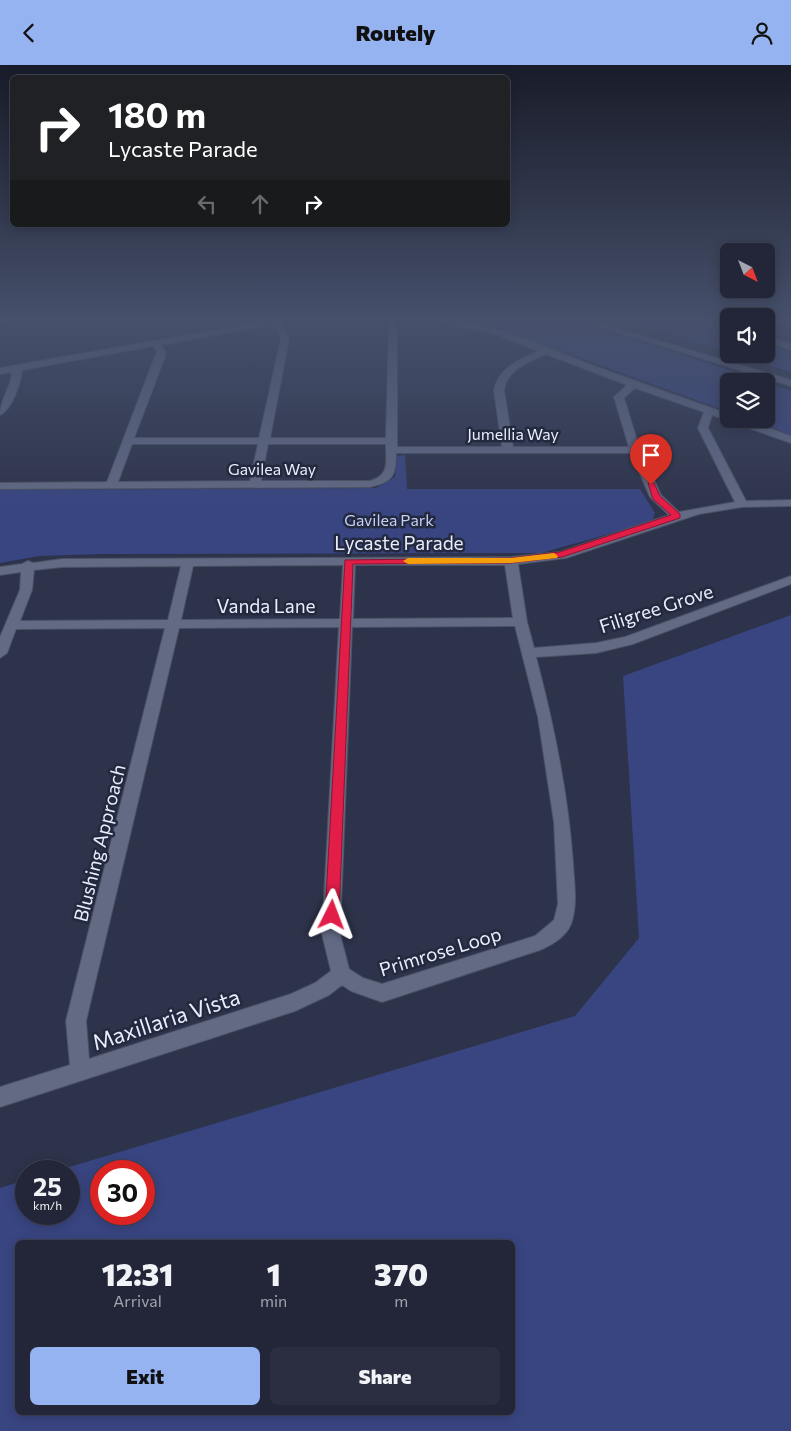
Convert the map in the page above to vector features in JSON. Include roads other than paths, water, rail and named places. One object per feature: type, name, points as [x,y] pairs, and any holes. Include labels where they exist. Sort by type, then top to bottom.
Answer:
[{"type":"street","points":[[0,412],[15,386]]},
{"type":"street","points":[[111,485],[149,386]]},
{"type":"street","points":[[256,484],[275,386]]},
{"type":"street","name":"Gavilea Way","points":[[0,486],[370,484],[384,480],[391,470],[392,386]]},
{"type":"street","points":[[500,386],[508,449]]},
{"type":"street","points":[[631,386],[619,397],[635,451],[656,497],[677,516]]},
{"type":"street","points":[[638,386],[720,414]]},
{"type":"street","points":[[709,410],[703,428],[742,504]]},
{"type":"street","points":[[758,428],[791,440]]},
{"type":"street","name":"Jumellia Way","points":[[128,441],[264,440],[508,449],[635,451]]},
{"type":"street","name":"Lycaste Parade","points":[[0,571],[28,565],[62,563],[511,561],[562,555],[677,516],[742,504],[791,503]]},
{"type":"street","points":[[341,974],[331,934],[349,561]]},
{"type":"street","name":"Primrose Loop","points":[[341,974],[358,985],[382,993],[540,942],[553,934],[562,924],[567,904],[562,822],[545,717],[520,622],[511,561]]},
{"type":"street","name":"Blushing Approach","points":[[80,1072],[76,1021],[188,563]]},
{"type":"street","points":[[0,653],[26,590],[28,565]]},
{"type":"street","name":"Filigree Grove","points":[[528,653],[596,648],[628,641],[791,580]]},
{"type":"street","name":"Vanda Lane","points":[[13,625],[520,622]]},
{"type":"street","name":"Maxillaria Vista","points":[[0,1097],[295,1002],[322,989],[341,974]]},
{"type":"park label","name":"Gavilea Park","points":[[389,519]]}]
